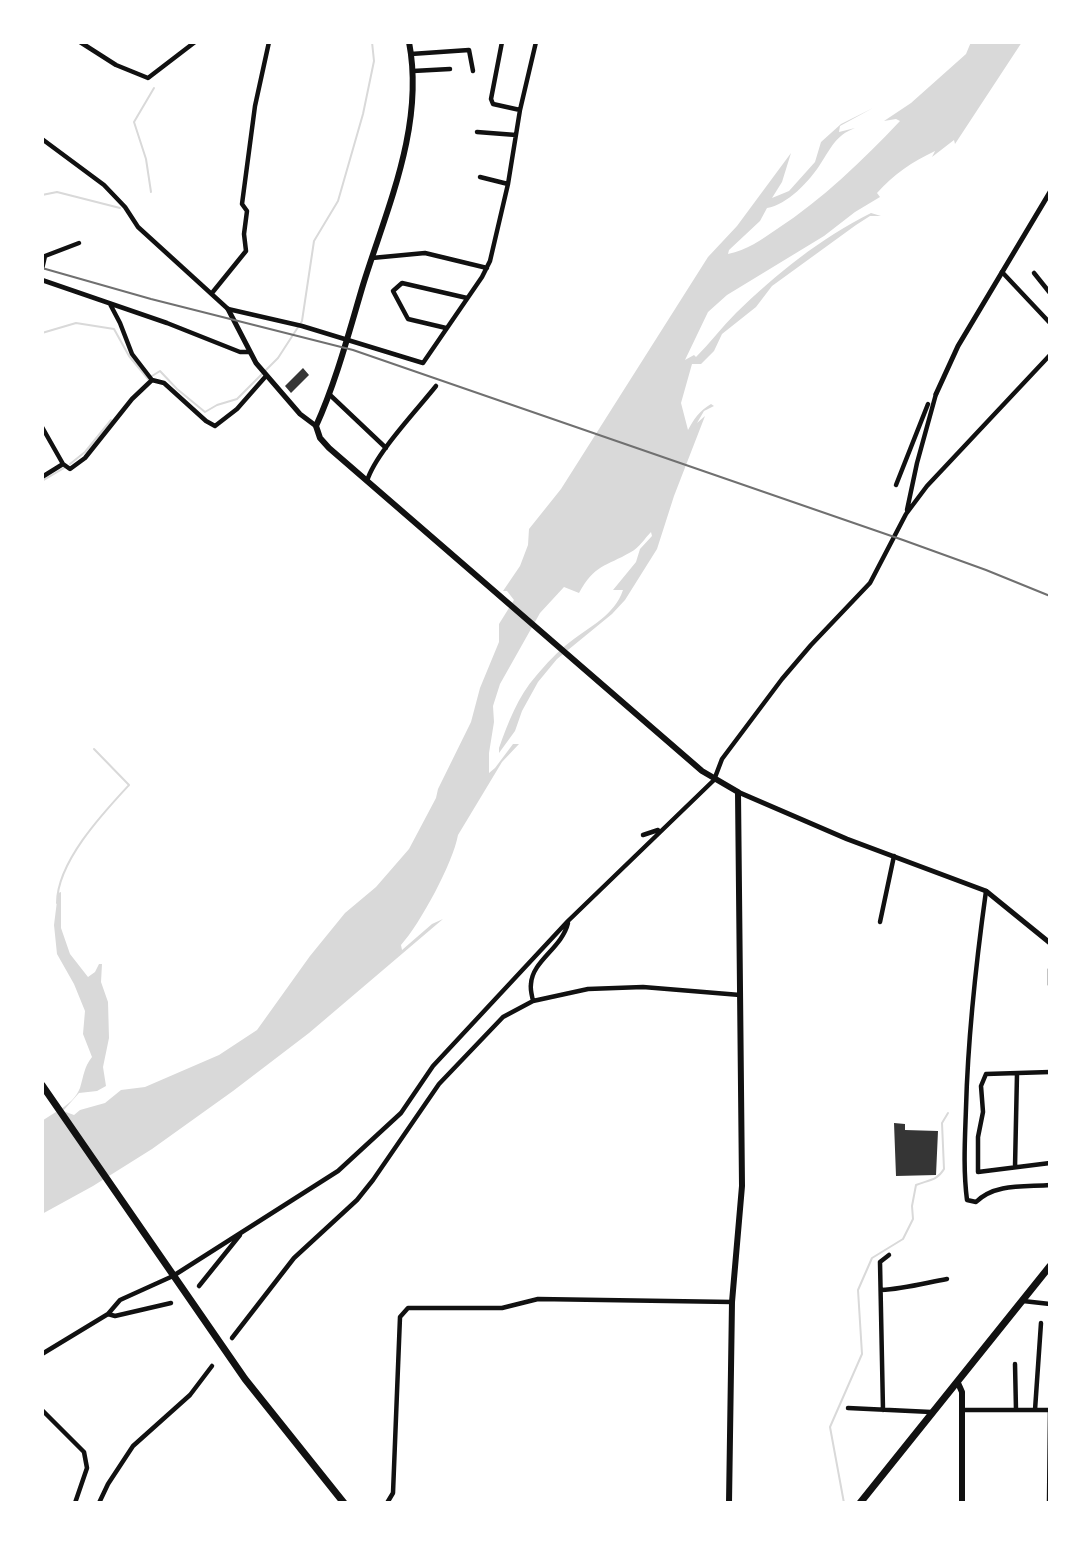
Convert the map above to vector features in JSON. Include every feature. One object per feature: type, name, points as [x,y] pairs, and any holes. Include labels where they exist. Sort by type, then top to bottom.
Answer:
[{"type":"main road","points":[[410,42],[412,92],[408,135],[400,168],[316,426],[320,438],[329,448],[702,771],[713,780],[738,792],[742,1186],[732,1302],[729,1503]]},
{"type":"main road","points":[[42,1085],[253,1389],[344,1503]]},
{"type":"main road","points":[[860,1503],[1050,1266]]},
{"type":"main road","points":[[958,1382],[962,1392],[962,1503]]},
{"type":"street","points":[[80,42],[116,65],[148,78],[195,42]]},
{"type":"street","points":[[212,293],[246,251],[244,234],[247,211],[242,204],[255,106],[269,42]]},
{"type":"street","points":[[502,42],[491,99],[493,104],[520,110]]},
{"type":"street","points":[[228,309],[300,325],[424,363],[487,268],[508,184],[520,110],[536,42]]},
{"type":"street","points":[[411,54],[469,50],[473,71]]},
{"type":"street","points":[[412,71],[450,69]]},
{"type":"street","points":[[477,132],[516,135]]},
{"type":"street","points":[[42,139],[104,185],[125,207],[138,227],[228,309],[249,352],[264,373],[300,414],[316,426]]},
{"type":"street","points":[[480,177],[508,184]]},
{"type":"street","points":[[906,514],[936,394],[958,346],[1050,192]]},
{"type":"street","points":[[42,269],[45,256],[79,243]]},
{"type":"street","points":[[372,258],[425,253],[487,268]]},
{"type":"street","points":[[1002,272],[1050,323]]},
{"type":"street","points":[[1034,273],[1050,293]]},
{"type":"street","points":[[42,279],[240,352],[249,352]]},
{"type":"street","points":[[446,328],[408,320],[393,291],[402,283],[467,298]]},
{"type":"street","points":[[110,304],[131,354],[150,378],[164,383],[215,426],[237,409],[264,373]]},
{"type":"street","points":[[42,1354],[107,1314],[120,1300],[242,1232],[338,1171],[392,1121],[433,1066],[568,920],[713,780],[722,759],[782,679],[870,583],[906,514],[927,486],[1050,355]]},
{"type":"street","points":[[42,427],[63,464],[70,469],[85,458],[150,378]]},
{"type":"street","points":[[370,483],[369,472],[436,386]]},
{"type":"street","points":[[328,393],[386,449]]},
{"type":"street","points":[[896,485],[928,404]]},
{"type":"street","points":[[42,477],[63,464]]},
{"type":"street","points":[[738,792],[770,808],[985,891],[1050,943]]},
{"type":"street","points":[[643,835],[662,828]]},
{"type":"street","points":[[880,922],[894,856]]},
{"type":"street","points":[[985,891],[967,1064],[964,1178],[967,1200],[976,1202],[985,1192],[1002,1188],[1050,1185]]},
{"type":"street","points":[[533,1001],[530,983],[537,967],[565,937],[568,920]]},
{"type":"street","points":[[1050,969],[1050,985]]},
{"type":"street","points":[[232,1338],[294,1258],[365,1190],[439,1084],[503,1017],[533,1001],[612,986],[741,995]]},
{"type":"street","points":[[1050,1072],[986,1074],[981,1086],[983,1112],[978,1137],[978,1172],[1050,1163]]},
{"type":"street","points":[[1015,1167],[1017,1074]]},
{"type":"street","points":[[199,1286],[242,1232]]},
{"type":"street","points":[[883,1410],[880,1262],[889,1255]]},
{"type":"street","points":[[881,1290],[902,1289],[947,1279]]},
{"type":"street","points":[[387,1503],[393,1493],[400,1317],[408,1308],[502,1308],[538,1298],[732,1302]]},
{"type":"street","points":[[1022,1301],[1050,1304]]},
{"type":"street","points":[[107,1314],[115,1316],[171,1303]]},
{"type":"street","points":[[1035,1410],[1041,1323]]},
{"type":"street","points":[[1014,1364],[1016,1410]]},
{"type":"street","points":[[99,1503],[107,1484],[133,1446],[190,1395],[212,1366]]},
{"type":"street","points":[[848,1408],[934,1412]]},
{"type":"street","points":[[42,1410],[84,1452],[87,1468],[75,1503]]},
{"type":"street","points":[[962,1410],[1050,1410],[1049,1503]]},
{"type":"shaded area","points":[[971,42],[1022,42],[955,144],[954,140],[932,157],[935,151],[904,169],[877,193],[880,197],[824,236],[727,295],[708,312],[685,360],[694,355],[696,357],[736,313],[800,258],[835,233],[871,213],[881,216],[870,216],[772,286],[756,307],[722,334],[714,351],[701,364],[692,364],[681,403],[688,430],[703,409],[711,404],[714,406],[704,411],[697,423],[705,416],[657,549],[625,600],[557,659],[538,682],[522,711],[515,731],[499,753],[510,720],[530,684],[561,649],[601,620],[614,607],[623,590],[613,590],[636,562],[640,549],[652,536],[651,532],[634,550],[601,567],[590,576],[579,593],[564,587],[540,613],[500,684],[493,706],[489,773],[513,744],[519,744],[502,762],[458,835],[443,877],[401,945],[402,950],[432,924],[443,919],[309,1033],[233,1091],[152,1149],[42,1214],[42,1121],[64,1107],[77,1094],[92,1057],[83,1034],[85,1011],[57,954],[54,925],[58,893],[61,892],[61,928],[70,954],[88,977],[102,964],[101,982],[108,1002],[109,1038],[103,1067],[106,1086],[97,1091],[79,1093],[63,1111],[74,1115],[80,1110],[105,1103],[121,1090],[145,1087],[219,1055],[257,1030],[310,956],[345,913],[376,887],[409,849],[471,722],[480,688],[499,642],[499,624],[514,600],[507,591],[503,591],[520,566],[528,545],[529,529],[561,489],[708,257],[737,226],[791,153],[782,182],[772,198],[789,191],[815,162],[821,142],[841,124],[873,108],[840,126],[839,132],[855,128],[839,138],[811,177],[797,191],[775,206],[767,208],[760,221],[728,254],[759,241],[794,217],[857,165],[900,121],[884,121],[911,103],[966,54]]},
{"type":"building","points":[[303,368],[309,375],[291,393],[285,386]]},
{"type":"building","points":[[894,1123],[905,1124],[905,1130],[938,1131],[936,1175],[896,1176]]},
{"type":"waterway","points":[[152,376],[160,371],[205,412],[237,399],[278,358],[302,321],[314,241],[338,201],[363,114],[374,61],[372,42]]},
{"type":"waterway","points":[[151,192],[146,159],[134,122],[154,88]]},
{"type":"waterway","points":[[42,195],[57,192],[120,208]]},
{"type":"waterway","points":[[42,333],[76,323],[114,329],[129,356],[148,379]]},
{"type":"waterway","points":[[70,464],[85,452],[111,420]]},
{"type":"waterway","points":[[42,481],[64,468]]},
{"type":"waterway","points":[[57,903],[59,887],[73,855],[83,839],[129,785],[94,749]]},
{"type":"waterway","points":[[844,1503],[830,1427],[862,1354],[858,1290],[872,1258],[903,1239],[913,1219],[912,1206],[916,1185],[935,1178],[944,1169],[942,1123],[948,1113]]},
{"type":"railway","points":[[42,268],[151,299],[353,350],[903,540],[1050,596]]}]
